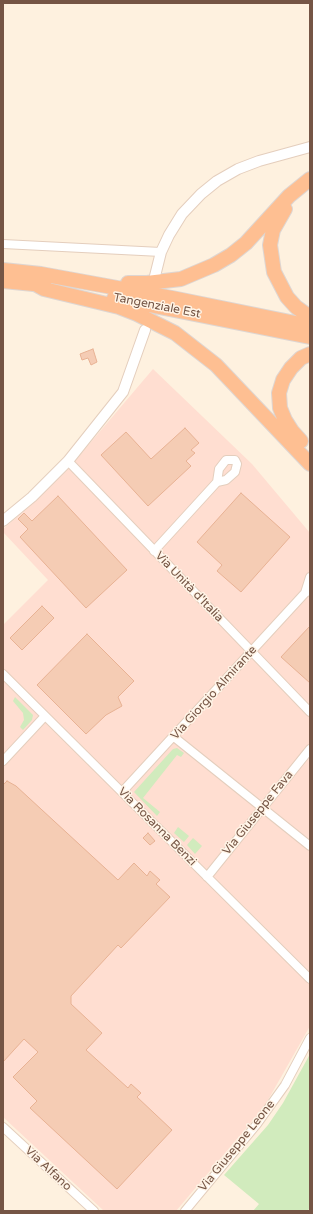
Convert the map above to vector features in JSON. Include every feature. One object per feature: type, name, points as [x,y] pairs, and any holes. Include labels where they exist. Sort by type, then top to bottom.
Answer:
[{"type":"highway","points":[[310,178],[289,196],[246,243],[231,255],[197,274],[181,279],[146,283],[131,283],[65,274],[38,279],[44,289],[119,307],[137,314],[175,334],[216,365],[310,464]]},
{"type":"highway","points":[[310,185],[286,206],[273,230],[270,245],[271,258],[279,285],[296,307],[310,317]]},
{"type":"highway","name":"Tangenziale Est","points":[[3,270],[173,309],[310,337]]},
{"type":"highway","name":"Tangenziale Est","points":[[3,281],[38,279],[172,298],[310,326]]},
{"type":"highway","points":[[310,354],[301,358],[291,368],[283,380],[279,393],[280,408],[285,420],[292,431],[310,450]]},
{"type":"street","points":[[155,276],[161,252],[182,214],[217,181],[238,169],[259,161],[310,147]]},
{"type":"street","points":[[3,244],[161,252]]},
{"type":"street","points":[[3,521],[32,497],[68,461],[123,392],[145,330]]},
{"type":"street","name":"Via Unità d'Italia","points":[[68,461],[310,712]]},
{"type":"street","points":[[154,551],[216,482]]},
{"type":"street","name":"Via Giorgio Almirante","points":[[122,792],[307,592],[310,577]]},
{"type":"street","name":"Via Rosanna Benzi","points":[[3,674],[310,979]]},
{"type":"street","points":[[3,761],[45,716]]},
{"type":"street","points":[[174,737],[310,846]]},
{"type":"street","name":"Via Giuseppe Fava","points":[[207,877],[310,749]]},
{"type":"street","name":"Via Giuseppe Leone","points":[[185,1211],[258,1124],[285,1085],[310,1038]]},
{"type":"street","name":"Via Alfano","points":[[3,1127],[94,1211]]},
{"type":"shaded area","points":[[153,369],[252,464],[310,533],[310,1026],[264,1107],[176,1211],[104,1211],[3,1117],[3,625],[48,580],[3,532],[3,529],[32,504],[68,469]]},
{"type":"green space","points":[[15,697],[33,715],[32,720],[23,730],[20,727],[24,720],[23,713],[13,701]]},
{"type":"green space","points":[[177,748],[184,753],[181,757],[177,755],[143,798],[160,812],[157,816],[134,792],[173,749]]},
{"type":"green space","points":[[178,827],[189,836],[184,842],[174,833]]},
{"type":"green space","points":[[193,838],[202,846],[195,854],[187,845]]},
{"type":"green space","points":[[310,1054],[310,1206],[308,1211],[253,1211],[259,1204],[224,1175],[268,1125],[283,1103]]},
{"type":"building","points":[[93,349],[97,362],[91,365],[88,358],[82,360],[80,354]]},
{"type":"building","points":[[185,428],[199,443],[191,450],[195,453],[186,461],[191,466],[148,506],[101,455],[126,432],[151,459]]},
{"type":"building","points":[[241,493],[290,537],[241,592],[217,571],[222,565],[197,542]]},
{"type":"building","points":[[58,496],[127,570],[86,608],[20,537],[28,529],[18,519],[24,513],[32,521]]},
{"type":"building","points":[[42,606],[54,618],[22,650],[10,638]]},
{"type":"building","points":[[310,626],[310,683],[281,657]]},
{"type":"building","points":[[87,634],[134,681],[118,697],[122,706],[106,715],[86,734],[37,685]]},
{"type":"building","points":[[7,781],[16,786],[118,880],[134,863],[147,876],[150,871],[160,880],[156,884],[170,897],[121,948],[118,945],[71,996],[71,1004],[102,1033],[86,1050],[128,1088],[131,1084],[141,1093],[137,1097],[172,1130],[117,1189],[30,1108],[37,1101],[13,1077],[38,1052],[24,1039],[3,1062],[3,785]]},
{"type":"building","points":[[148,833],[155,841],[150,845],[143,838]]}]
